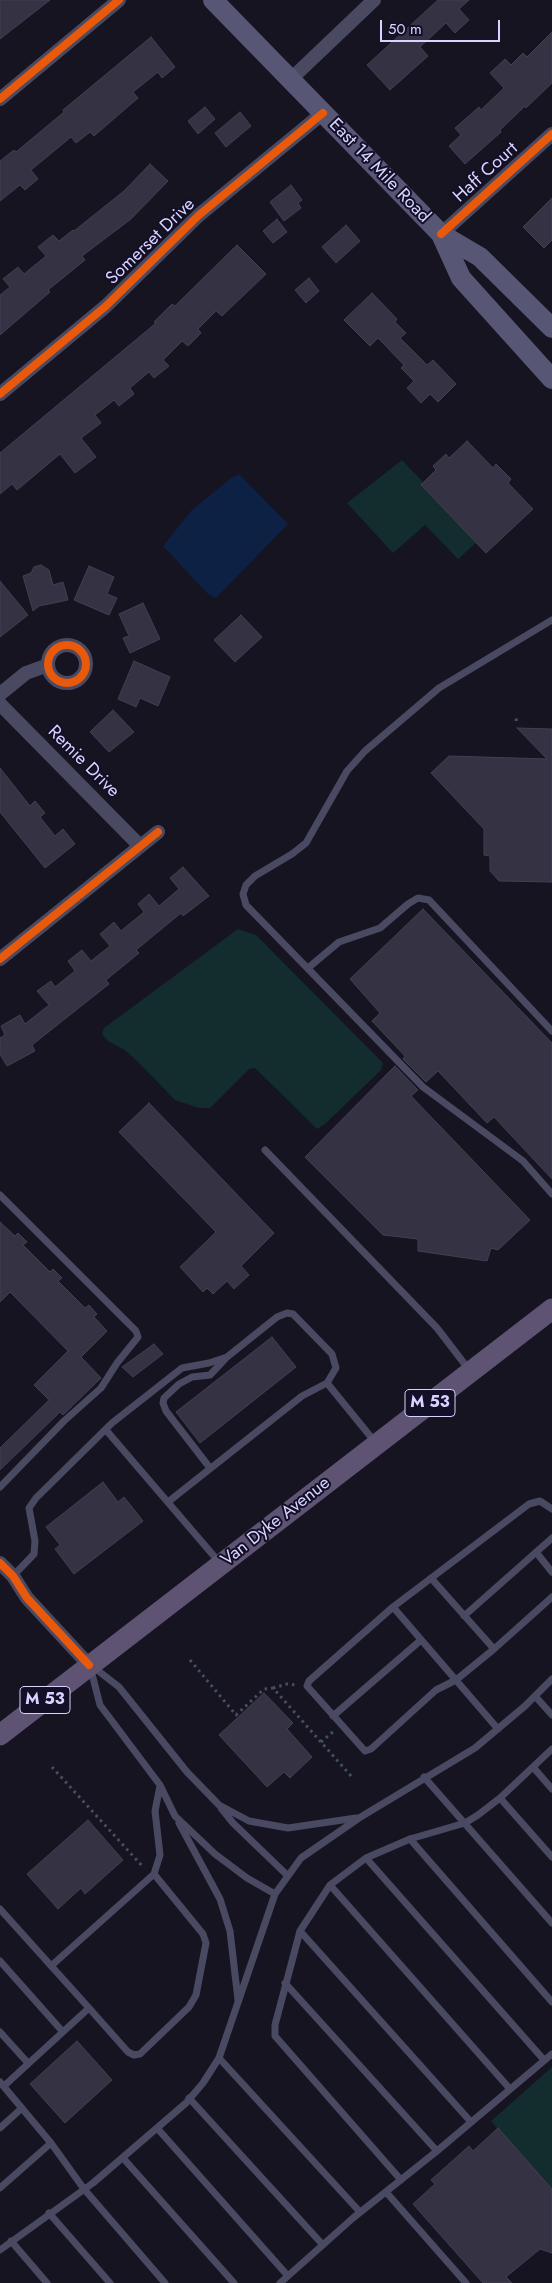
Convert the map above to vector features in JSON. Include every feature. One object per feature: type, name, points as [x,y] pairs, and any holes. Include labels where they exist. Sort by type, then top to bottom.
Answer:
[{"type":"main road","name":"East 14 Mile Road","points":[[213,0],[441,234],[480,257],[552,328]]},
{"type":"main road","name":"East 14 Mile Road","points":[[441,234],[461,278],[552,379]]},
{"type":"main road","name":"Van Dyke Avenue","points":[[0,1735],[552,1309]]},
{"type":"street","points":[[0,99],[119,0]]},
{"type":"street","points":[[290,80],[374,0]]},
{"type":"street","name":"Somerset Drive","points":[[0,394],[106,306],[199,215],[323,113]]},
{"type":"street","name":"Haff Court","points":[[441,234],[552,134]]},
{"type":"street","points":[[0,694],[26,673],[48,665]]},
{"type":"street","name":"Remie Drive","points":[[0,704],[140,846]]},
{"type":"street","points":[[0,960],[158,832]]},
{"type":"street","points":[[0,1563],[13,1576],[27,1598],[89,1665]]},
{"type":"lane","points":[[552,620],[439,688],[365,751],[347,771],[306,843],[292,854],[255,876],[246,885],[243,894],[246,905],[423,1086],[523,1161],[552,1194]]},
{"type":"lane","points":[[308,968],[339,942],[380,928],[418,898],[430,900],[552,1031]]},
{"type":"lane","points":[[265,1150],[437,1328],[470,1371]]},
{"type":"lane","points":[[0,1195],[136,1331],[138,1337],[117,1363],[101,1388],[64,1421],[0,1487]]},
{"type":"lane","points":[[168,1502],[302,1396],[327,1383],[336,1368],[332,1354],[293,1314],[287,1313],[276,1317],[227,1357],[210,1375],[192,1377],[179,1384],[164,1398],[163,1403],[166,1411],[210,1468]]},
{"type":"lane","points":[[13,1576],[34,1554],[35,1542],[29,1508],[36,1498],[106,1430],[182,1368],[209,1363],[227,1357]]},
{"type":"lane","points":[[327,1383],[377,1444]]},
{"type":"lane","points":[[106,1430],[220,1565]]},
{"type":"lane","points":[[552,1509],[540,1501],[529,1504],[393,1607],[308,1681],[307,1686],[360,1748],[365,1751],[371,1749],[436,1690],[456,1680],[552,1597]]},
{"type":"lane","points":[[464,1616],[552,1538]]},
{"type":"lane","points":[[536,1552],[552,1572]]},
{"type":"lane","points":[[431,1578],[494,1649]]},
{"type":"lane","points":[[393,1607],[498,1729]]},
{"type":"lane","points":[[333,1716],[421,1640]]},
{"type":"lane","points":[[89,1665],[100,1705],[160,1785],[220,1899],[230,1931],[238,2004]]},
{"type":"lane","points":[[89,1665],[119,1687],[187,1772],[219,1805],[233,1824],[287,1875]]},
{"type":"lane","points":[[0,2250],[123,2158],[204,2083],[219,2058],[275,1894],[301,1858],[359,1818],[424,1777],[475,1748],[535,1696],[552,1678]]},
{"type":"lane","points":[[535,1696],[552,1715]]},
{"type":"lane","points":[[401,2180],[275,2036],[275,2025],[300,1930],[330,1885],[366,1858],[410,1839],[465,1823],[500,1798],[552,1749]]},
{"type":"lane","points":[[533,1767],[552,1789]]},
{"type":"lane","points":[[424,1777],[552,1923]]},
{"type":"lane","points":[[51,1966],[154,1874],[160,1855],[155,1811],[160,1785]]},
{"type":"lane","points":[[500,1798],[552,1857]]},
{"type":"lane","points":[[219,1805],[248,1821],[288,1828],[359,1818]]},
{"type":"lane","points":[[175,1816],[215,1854],[247,1878],[275,1894]]},
{"type":"lane","points":[[410,1839],[552,2002]]},
{"type":"lane","points":[[366,1858],[544,2060]]},
{"type":"lane","points":[[0,1909],[128,2052],[134,2055],[140,2054],[189,2007],[196,1995],[206,1943],[204,1934],[154,1874]]},
{"type":"lane","points":[[330,1885],[510,2089]]},
{"type":"lane","points":[[300,1930],[472,2122]]},
{"type":"lane","points":[[0,1961],[63,2032]]},
{"type":"lane","points":[[285,1983],[437,2151]]},
{"type":"lane","points":[[89,2008],[28,2064],[2,2084],[51,2143],[84,2189],[165,2283]]},
{"type":"lane","points":[[0,2032],[28,2064]]},
{"type":"lane","points":[[280,2283],[360,2212],[437,2151],[552,2054]]},
{"type":"lane","points":[[219,2058],[360,2212]]},
{"type":"lane","points":[[190,2098],[323,2245]]},
{"type":"lane","points":[[0,2128],[22,2108]]},
{"type":"lane","points":[[157,2128],[288,2276]]},
{"type":"lane","points":[[0,2188],[51,2143]]},
{"type":"lane","points":[[123,2158],[234,2283]]},
{"type":"lane","points":[[386,2192],[466,2283]]},
{"type":"lane","points":[[49,2213],[110,2283]]},
{"type":"lane","points":[[11,2241],[47,2283]]},
{"type":"path","points":[[516,721],[517,715]]},
{"type":"path","points":[[190,1660],[236,1714],[264,1689],[287,1684],[307,1686]]},
{"type":"path","points":[[274,1688],[352,1777]]},
{"type":"path","points":[[321,1742],[340,1725]]},
{"type":"path","points":[[52,1767],[140,1867],[154,1874]]},
{"type":"green space","points":[[402,460],[424,483],[421,486],[476,543],[458,559],[425,525],[393,553],[347,503]]},
{"type":"green space","points":[[238,929],[256,935],[383,1063],[381,1070],[325,1124],[317,1129],[255,1068],[249,1069],[210,1108],[199,1108],[175,1100],[125,1050],[108,1041],[102,1034],[104,1028]]},
{"type":"green space","points":[[552,2067],[552,2189],[491,2121]]},
{"type":"water","points":[[239,474],[288,524],[216,598],[208,594],[163,546],[191,511],[231,478]]},
{"type":"building","points":[[0,0],[50,0],[0,39]]},
{"type":"building","points":[[438,0],[469,0],[459,9],[469,20],[455,33],[446,23],[420,47],[428,56],[390,90],[367,65]]},
{"type":"building","points":[[552,32],[552,83],[526,108],[525,106],[500,130],[501,132],[465,164],[449,146],[461,135],[455,128],[479,107],[481,110],[504,88],[490,73],[505,59],[511,65],[523,53],[527,57]]},
{"type":"building","points":[[151,37],[175,67],[162,78],[158,72],[133,92],[138,98],[94,136],[90,132],[76,143],[71,137],[31,170],[38,179],[25,190],[20,185],[0,201],[0,161],[14,150],[16,152]]},
{"type":"building","points":[[205,107],[215,119],[198,134],[188,121]]},
{"type":"building","points":[[240,112],[251,126],[226,147],[215,133]]},
{"type":"building","points":[[150,164],[168,181],[131,219],[82,256],[85,260],[48,290],[50,292],[0,335],[0,295],[10,287],[3,279],[18,267],[24,274],[46,256],[38,247],[53,235],[59,241],[74,231],[124,191]]},
{"type":"building","points":[[291,185],[302,200],[298,203],[301,208],[284,221],[270,202]]},
{"type":"building","points":[[552,198],[552,240],[544,248],[523,227]]},
{"type":"building","points":[[277,219],[287,232],[273,243],[263,231]]},
{"type":"building","points":[[346,225],[360,241],[336,263],[322,247]]},
{"type":"building","points":[[237,245],[266,274],[222,316],[216,311],[198,329],[201,333],[188,346],[182,341],[163,360],[169,366],[154,378],[149,372],[130,388],[134,394],[119,406],[114,400],[95,415],[101,423],[81,438],[96,457],[75,473],[60,454],[17,490],[12,484],[0,494],[0,453],[156,323],[154,322],[172,304],[175,306]]},
{"type":"building","points":[[309,278],[319,291],[306,303],[295,290]]},
{"type":"building","points":[[372,293],[397,319],[395,322],[406,333],[400,338],[427,365],[433,360],[456,384],[438,402],[430,394],[421,403],[407,388],[414,381],[401,368],[404,365],[378,338],[370,346],[344,320]]},
{"type":"building","points":[[467,441],[493,468],[496,464],[511,479],[508,483],[533,509],[486,553],[421,485],[436,470],[433,466],[446,454],[449,458]]},
{"type":"building","points":[[41,565],[49,570],[53,585],[63,582],[68,600],[39,606],[33,611],[23,576],[31,573],[34,567]]},
{"type":"building","points":[[89,566],[114,577],[107,594],[117,598],[109,615],[74,600]]},
{"type":"building","points":[[0,581],[28,615],[0,637]]},
{"type":"building","points":[[143,603],[160,639],[130,653],[123,638],[129,636],[119,614]]},
{"type":"building","points":[[241,615],[262,637],[235,662],[214,640]]},
{"type":"building","points":[[134,661],[170,677],[158,706],[140,698],[136,707],[118,699]]},
{"type":"building","points":[[113,710],[134,732],[109,752],[90,732]]},
{"type":"building","points":[[517,728],[552,729],[552,882],[499,881],[490,871],[490,856],[484,855],[484,829],[431,773],[449,756],[547,759]]},
{"type":"building","points":[[0,768],[30,806],[35,801],[45,813],[40,817],[55,836],[63,829],[75,844],[45,868],[0,812]]},
{"type":"building","points":[[183,867],[209,896],[183,916],[181,913],[136,950],[139,953],[106,980],[109,984],[32,1045],[35,1051],[7,1066],[0,1054],[0,1038],[5,1035],[1,1026],[20,1015],[25,1024],[49,1005],[37,991],[51,981],[55,987],[75,971],[68,961],[82,950],[91,961],[110,946],[100,934],[114,922],[121,931],[144,912],[138,904],[149,894],[159,906],[179,889],[170,878]]},
{"type":"building","points":[[423,909],[552,1043],[552,1179],[494,1117],[487,1123],[438,1071],[426,1082],[403,1059],[405,1056],[372,1021],[380,1013],[350,979]]},
{"type":"building","points":[[395,1066],[418,1090],[411,1096],[530,1220],[498,1250],[491,1248],[487,1261],[418,1251],[418,1239],[383,1235],[305,1157]]},
{"type":"building","points":[[149,1103],[274,1233],[241,1266],[249,1275],[234,1289],[227,1281],[213,1294],[207,1288],[203,1292],[180,1267],[216,1232],[119,1132]]},
{"type":"building","points":[[0,1222],[15,1236],[18,1233],[27,1242],[23,1245],[50,1272],[53,1269],[62,1278],[58,1281],[85,1308],[89,1305],[97,1314],[94,1317],[107,1331],[81,1357],[101,1378],[63,1415],[60,1412],[0,1470],[0,1448],[49,1400],[34,1385],[68,1351],[10,1292],[0,1302]]},
{"type":"building","points":[[272,1337],[296,1367],[200,1443],[176,1412]]},
{"type":"building","points":[[154,1344],[163,1354],[133,1377],[122,1367]]},
{"type":"building","points":[[103,1482],[118,1502],[124,1497],[143,1521],[74,1574],[55,1549],[60,1545],[46,1527]]},
{"type":"building","points":[[264,1693],[293,1723],[287,1729],[312,1757],[290,1778],[284,1772],[267,1787],[219,1735]]},
{"type":"building","points":[[88,1820],[123,1860],[85,1894],[81,1888],[58,1909],[27,1874]]},
{"type":"building","points":[[77,2041],[112,2080],[65,2123],[30,2084]]},
{"type":"building","points":[[498,2128],[552,2189],[552,2253],[540,2249],[506,2277],[512,2283],[483,2283],[413,2204],[435,2184],[431,2180],[469,2146],[473,2151]]},
{"type":"cycle path","points":[[0,99],[119,0]]},
{"type":"cycle path","points":[[0,394],[106,306],[199,215],[323,113]]},
{"type":"cycle path","points":[[441,234],[552,134]]},
{"type":"cycle path","points":[[67,645],[80,651],[86,664],[80,677],[67,683],[54,677],[48,664],[54,651],[67,645]]},
{"type":"cycle path","points":[[0,959],[158,832]]},
{"type":"cycle path","points":[[0,1563],[13,1576],[27,1598],[89,1665]]}]
